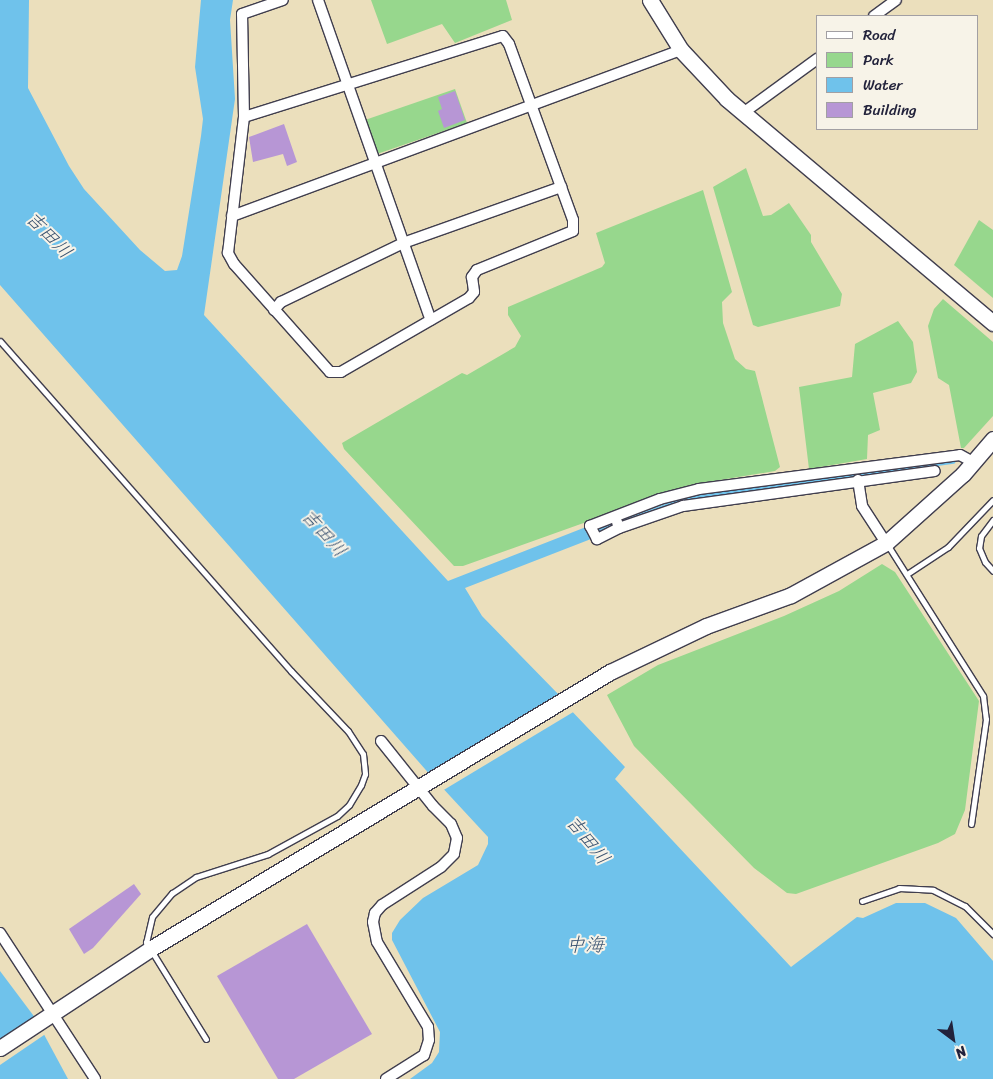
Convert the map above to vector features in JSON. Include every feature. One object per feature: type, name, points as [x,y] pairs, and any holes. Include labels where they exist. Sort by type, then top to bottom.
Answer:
[{"type":"street","points":[[244,117],[501,36],[508,40],[532,105],[573,220],[573,231],[569,235],[477,270],[472,277],[474,292],[469,298],[337,374],[328,370],[231,260],[228,253],[244,117],[242,14],[283,0]]},
{"type":"street","points":[[318,0],[346,85],[431,320]]},
{"type":"street","points":[[650,0],[681,50],[743,114],[993,323]]},
{"type":"street","points":[[875,15],[896,0]]},
{"type":"street","points":[[232,216],[681,50]]},
{"type":"street","points":[[743,114],[816,60]]},
{"type":"street","points":[[274,310],[281,302],[404,243],[561,188]]},
{"type":"street","points":[[0,1048],[150,949],[425,786],[619,668],[706,626],[791,595],[886,544],[918,518],[993,439]]},
{"type":"street","points":[[617,522],[685,492],[960,455],[973,462]]},
{"type":"street","points":[[594,534],[590,526],[678,508],[790,489],[935,471]]},
{"type":"street","points":[[788,477],[790,489]]},
{"type":"street","points":[[858,480],[862,506],[886,544]]},
{"type":"street","points":[[381,741],[425,786],[452,824],[457,838],[454,854],[441,867],[382,905],[375,913],[373,922],[377,942],[428,1027],[424,1055],[386,1079]]},
{"type":"street","points":[[0,933],[95,1079]]},
{"type":"lane","points":[[0,341],[291,671],[348,731],[363,754],[365,774],[349,805],[327,823],[268,854],[184,883],[152,917],[145,935],[150,949],[206,1040]]},
{"type":"lane","points":[[906,574],[948,547],[993,500]]},
{"type":"lane","points":[[993,520],[981,536],[978,548],[984,562],[993,571]]},
{"type":"lane","points":[[886,544],[979,687],[985,703],[986,719],[971,824]]},
{"type":"lane","points":[[862,901],[899,888],[933,890],[965,906],[993,934]]},
{"type":"green space","points":[[371,0],[506,0],[512,20],[455,43],[442,24],[387,44]]},
{"type":"green space","points":[[455,89],[467,123],[377,154],[365,120]]},
{"type":"green space","points":[[746,168],[763,216],[771,215],[789,203],[811,235],[811,242],[842,294],[840,306],[758,327],[753,325],[713,187]]},
{"type":"green space","points":[[703,190],[732,292],[722,302],[723,323],[735,359],[746,369],[755,371],[780,467],[775,471],[690,485],[463,566],[454,566],[344,449],[342,443],[462,373],[467,375],[515,347],[521,336],[508,315],[508,307],[602,267],[605,263],[596,233]]},
{"type":"green space","points":[[979,220],[993,230],[993,298],[954,265]]},
{"type":"green space","points":[[943,299],[993,342],[993,416],[964,448],[961,448],[949,385],[938,378],[928,326],[934,309]]},
{"type":"green space","points":[[898,321],[913,342],[917,372],[911,383],[873,393],[880,430],[868,435],[867,459],[809,469],[799,387],[852,377],[855,344]]},
{"type":"green space","points":[[882,564],[895,572],[979,701],[965,810],[955,834],[938,843],[796,894],[787,893],[754,868],[634,746],[607,695],[658,665],[784,616],[839,591]]},
{"type":"water","name":"吉田川","points":[[0,0],[29,0],[28,88],[69,166],[84,189],[140,250],[165,271],[177,270],[182,256],[201,136],[203,119],[195,67],[201,0],[233,0],[230,20],[235,99],[204,315],[448,581],[586,527],[592,536],[591,539],[465,588],[482,616],[561,697],[432,777],[0,285]]},
{"type":"water","name":"中海","points":[[566,705],[625,767],[615,779],[791,967],[857,917],[863,918],[896,903],[925,903],[956,918],[993,961],[993,1079],[410,1079],[432,1063],[439,1052],[440,1032],[392,940],[392,933],[400,920],[423,898],[478,865],[488,844],[488,837],[438,783]]},
{"type":"water","points":[[0,971],[36,1019],[0,1045]]},
{"type":"water","points":[[40,1027],[68,1079],[0,1079],[0,1054]]},
{"type":"pier","points":[[567,703],[575,711],[442,791],[435,784]]},
{"type":"pier","points":[[42,1025],[47,1033],[0,1065],[0,1051]]},
{"type":"building","points":[[455,91],[465,120],[444,128],[438,111],[442,109],[438,97]]},
{"type":"building","points":[[284,124],[297,162],[287,166],[283,154],[253,162],[249,137]]},
{"type":"building","points":[[134,884],[141,894],[93,948],[84,954],[69,929]]},
{"type":"building","points":[[307,924],[372,1034],[294,1079],[278,1079],[217,976]]},
{"type":"waterway","points":[[594,532],[685,499],[953,462]]}]
